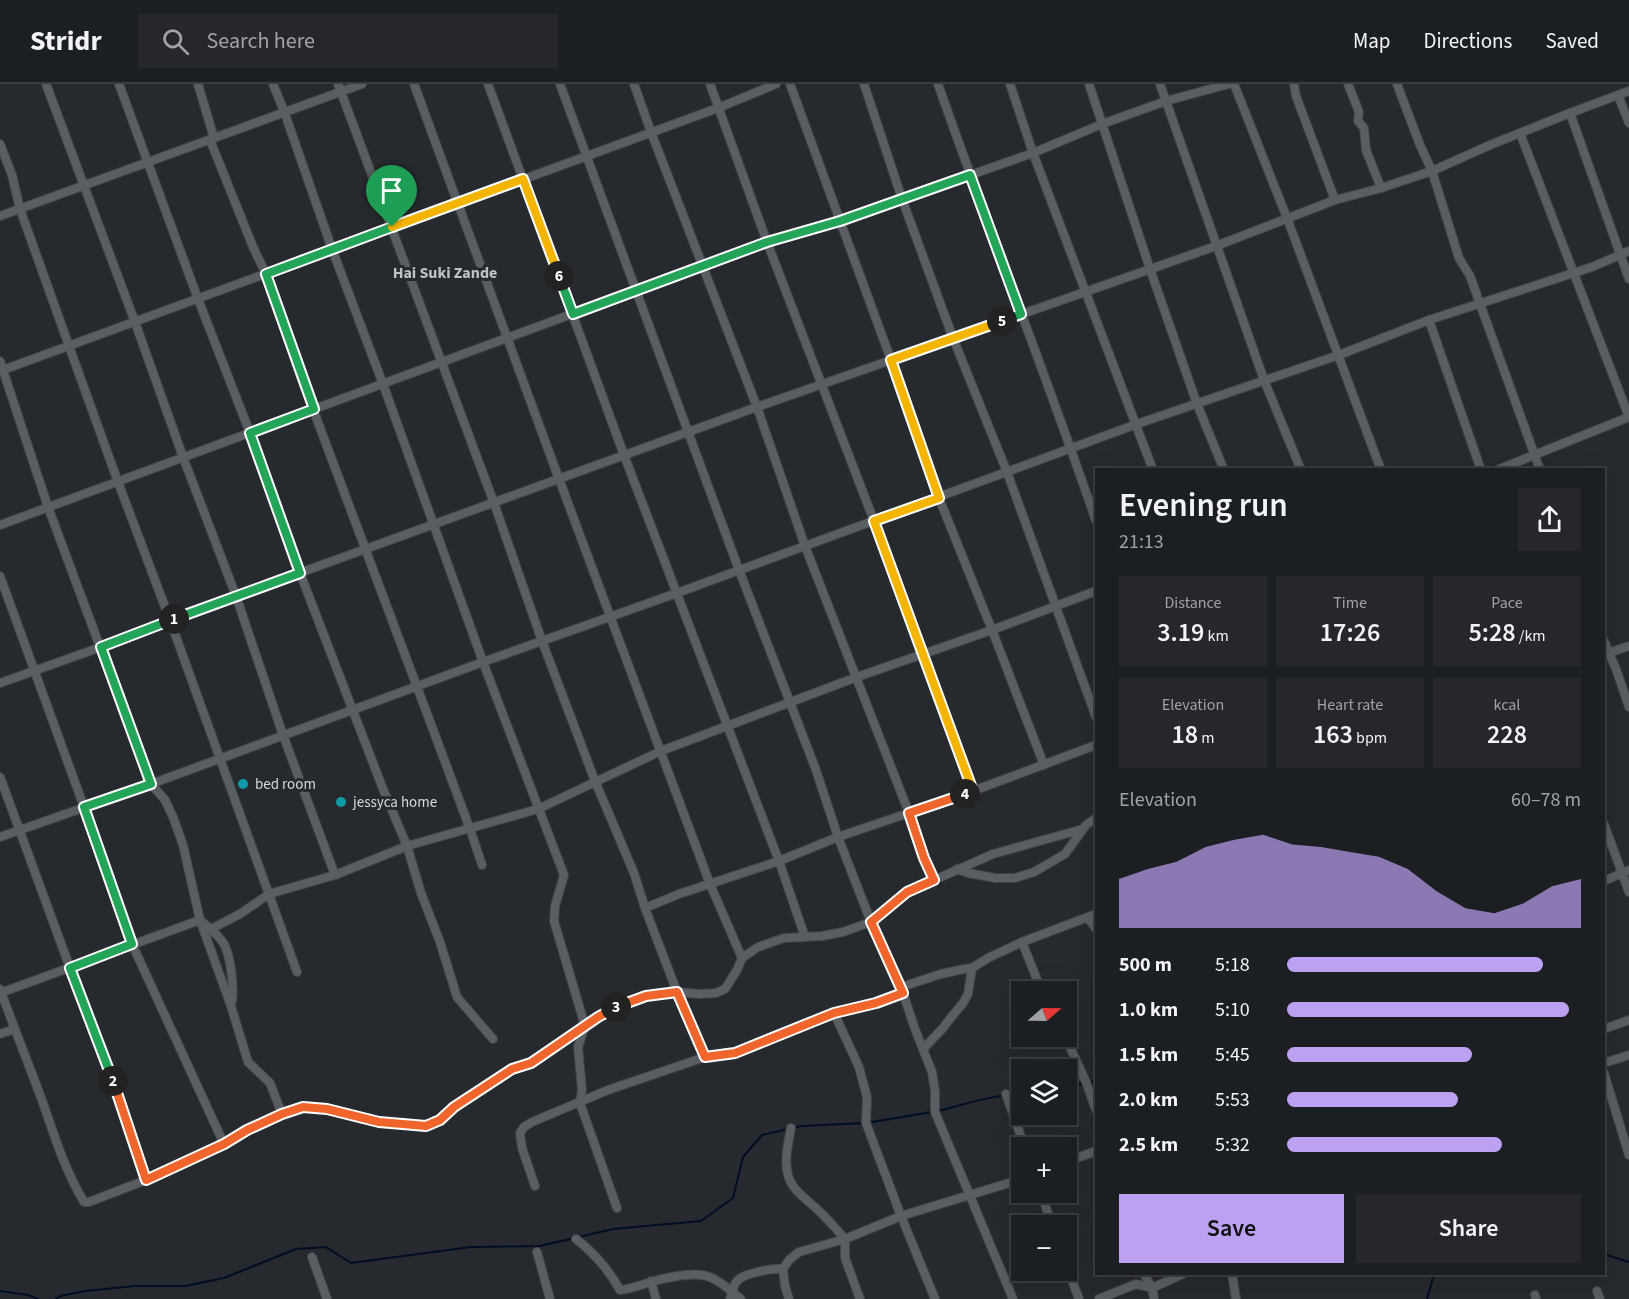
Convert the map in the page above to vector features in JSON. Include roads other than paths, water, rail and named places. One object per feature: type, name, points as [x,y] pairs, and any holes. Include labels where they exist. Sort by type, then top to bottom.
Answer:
[{"type":"street","points":[[46,84],[236,596],[335,875]]},
{"type":"street","points":[[119,84],[300,573],[407,846],[457,997],[493,1039]]},
{"type":"street","points":[[198,84],[212,139],[253,247],[266,274],[482,865]]},
{"type":"street","points":[[273,84],[285,111],[332,249],[383,384],[432,525],[564,875],[555,906],[554,921],[585,1026],[578,1047],[582,1090],[580,1103],[617,1208]]},
{"type":"street","points":[[0,216],[212,139],[340,88],[362,84]]},
{"type":"street","points":[[414,84],[710,884],[742,958]]},
{"type":"street","points":[[488,84],[624,455],[779,861],[805,937]]},
{"type":"street","points":[[560,84],[789,704],[816,770],[838,837],[871,922],[902,990],[932,1072],[935,1112],[1013,1299]]},
{"type":"street","points":[[634,84],[757,407],[805,546],[934,880]]},
{"type":"street","points":[[710,84],[973,791]]},
{"type":"street","points":[[2,370],[718,108],[776,84]]},
{"type":"street","points":[[790,84],[939,498],[1044,765]]},
{"type":"street","points":[[864,84],[902,199],[953,338],[1007,472],[1095,714]]},
{"type":"street","points":[[938,84],[1072,449],[1095,518]]},
{"type":"street","points":[[1010,84],[1033,153],[1152,468]]},
{"type":"street","points":[[1089,84],[1197,404],[1223,468]]},
{"type":"street","points":[[1161,84],[1264,380],[1300,468]]},
{"type":"street","points":[[0,525],[767,242],[840,221],[1033,153],[1102,124],[1166,101],[1229,84]]},
{"type":"street","points":[[1234,84],[1287,218],[1380,468]]},
{"type":"street","points":[[1294,84],[1296,96],[1335,200]]},
{"type":"street","points":[[1348,84],[1359,112],[1358,121],[1364,128],[1365,150],[1381,188]]},
{"type":"street","points":[[1398,84],[1432,171],[1456,250],[1470,276],[1539,468]]},
{"type":"street","points":[[340,88],[494,503],[542,641],[595,781],[634,873],[677,992],[705,1057]]},
{"type":"street","points":[[0,683],[757,407],[1216,246],[1335,200],[1432,171],[1570,112],[1629,91]]},
{"type":"street","points":[[1618,95],[1629,123]]},
{"type":"street","points":[[1570,112],[1625,253],[1629,279]]},
{"type":"street","points":[[1502,468],[1629,417],[1520,133]]},
{"type":"street","points":[[0,144],[12,175],[20,209],[69,346],[297,972]]},
{"type":"street","points":[[0,837],[939,498],[1137,424],[1339,355],[1429,320],[1593,267],[1625,253]]},
{"type":"street","points":[[1429,320],[1480,468]]},
{"type":"street","points":[[0,361],[48,507],[151,784],[165,800],[173,817],[186,854],[200,920],[231,1006],[248,1062],[270,1083],[282,1114]]},
{"type":"street","points":[[0,576],[132,944],[224,1144]]},
{"type":"street","points":[[211,929],[240,914],[269,894],[335,875],[407,846],[538,809],[661,751],[1095,591]]},
{"type":"street","points":[[1629,646],[1606,653],[1616,669],[1629,707]]},
{"type":"street","points":[[645,908],[1095,745]]},
{"type":"street","points":[[0,777],[109,1067],[146,1180]]},
{"type":"street","points":[[957,869],[995,878],[1015,878],[1035,872],[1065,854],[1086,825],[1095,819]]},
{"type":"street","points":[[1605,826],[1626,872],[1629,892]]},
{"type":"street","points":[[200,920],[0,992],[60,1153],[84,1202],[146,1180],[224,1144],[247,1130],[303,1107],[327,1109],[379,1122],[426,1126],[440,1120],[454,1107],[512,1069],[531,1063],[598,1017],[617,1007],[646,996],[677,992],[716,993],[725,988],[742,958],[758,947],[784,938],[822,936],[843,932],[871,922],[907,892],[957,869],[993,854],[1083,829]]},
{"type":"street","points":[[1605,881],[1626,872]]},
{"type":"street","points":[[535,1186],[522,1148],[520,1133],[532,1122],[608,1090],[705,1057],[735,1053],[834,1013],[876,1003],[902,990],[950,972],[972,968],[1022,942],[1095,914]]},
{"type":"street","points":[[1088,918],[1095,928]]},
{"type":"street","points":[[200,920],[224,944],[233,993],[231,1006]]},
{"type":"street","points":[[1022,942],[1038,981]]},
{"type":"street","points":[[923,1049],[963,1003],[968,994],[972,968]]},
{"type":"street","points":[[834,1013],[859,1067],[867,1097],[866,1122],[935,1299]]},
{"type":"street","points":[[1605,1029],[1629,1020]]},
{"type":"street","points":[[0,1034],[15,1029]]},
{"type":"street","points":[[1070,1047],[1095,1107]]},
{"type":"street","points":[[1605,1063],[1629,1055]]},
{"type":"street","points":[[1605,1076],[1629,1155]]},
{"type":"street","points":[[1086,1082],[1095,1081]]},
{"type":"street","points":[[1006,1094],[1021,1137]]},
{"type":"street","points":[[791,1128],[786,1153],[791,1184],[821,1212],[844,1239],[845,1258],[860,1299]]},
{"type":"street","points":[[1077,1158],[1095,1151]]},
{"type":"street","points":[[789,1299],[783,1269],[799,1252],[844,1239],[901,1216],[1011,1182]]},
{"type":"street","points":[[576,1239],[608,1270],[620,1290],[632,1289],[651,1281],[702,1275],[713,1279],[731,1296],[741,1299]]},
{"type":"street","points":[[537,1252],[550,1299]]},
{"type":"street","points":[[312,1257],[327,1299]]},
{"type":"street","points":[[731,1296],[739,1279],[765,1270],[783,1269]]},
{"type":"street","points":[[1145,1275],[1152,1288],[1154,1299]]},
{"type":"street","points":[[1099,1299],[1136,1284],[1152,1288],[1181,1275]]},
{"type":"street","points":[[1232,1275],[1236,1299]]},
{"type":"street","points":[[651,1281],[656,1299]]},
{"type":"street","points":[[1072,1281],[1079,1299]]},
{"type":"waterway","points":[[1089,1082],[1095,1081]]},
{"type":"waterway","points":[[1077,1085],[1084,1083]]},
{"type":"waterway","points":[[938,1111],[1011,1095]]},
{"type":"waterway","points":[[56,1299],[60,1296],[85,1291],[135,1286],[185,1286],[224,1278],[296,1249],[326,1247],[351,1263],[471,1247],[540,1246],[613,1229],[701,1221],[733,1198],[743,1157],[762,1135],[801,1126],[866,1123],[932,1112]]},
{"type":"waterway","points":[[1605,1254],[1629,1262]]},
{"type":"waterway","points":[[1427,1299],[1434,1275]]},
{"type":"waterway","points":[[0,1291],[28,1295],[38,1299]]},
{"type":"place","name":"bed room","points":[[243,784]]},
{"type":"place","name":"jessyca home","points":[[341,802]]},
{"type":"district","name":"Hai Suki Zande","points":[[445,272]]}]
